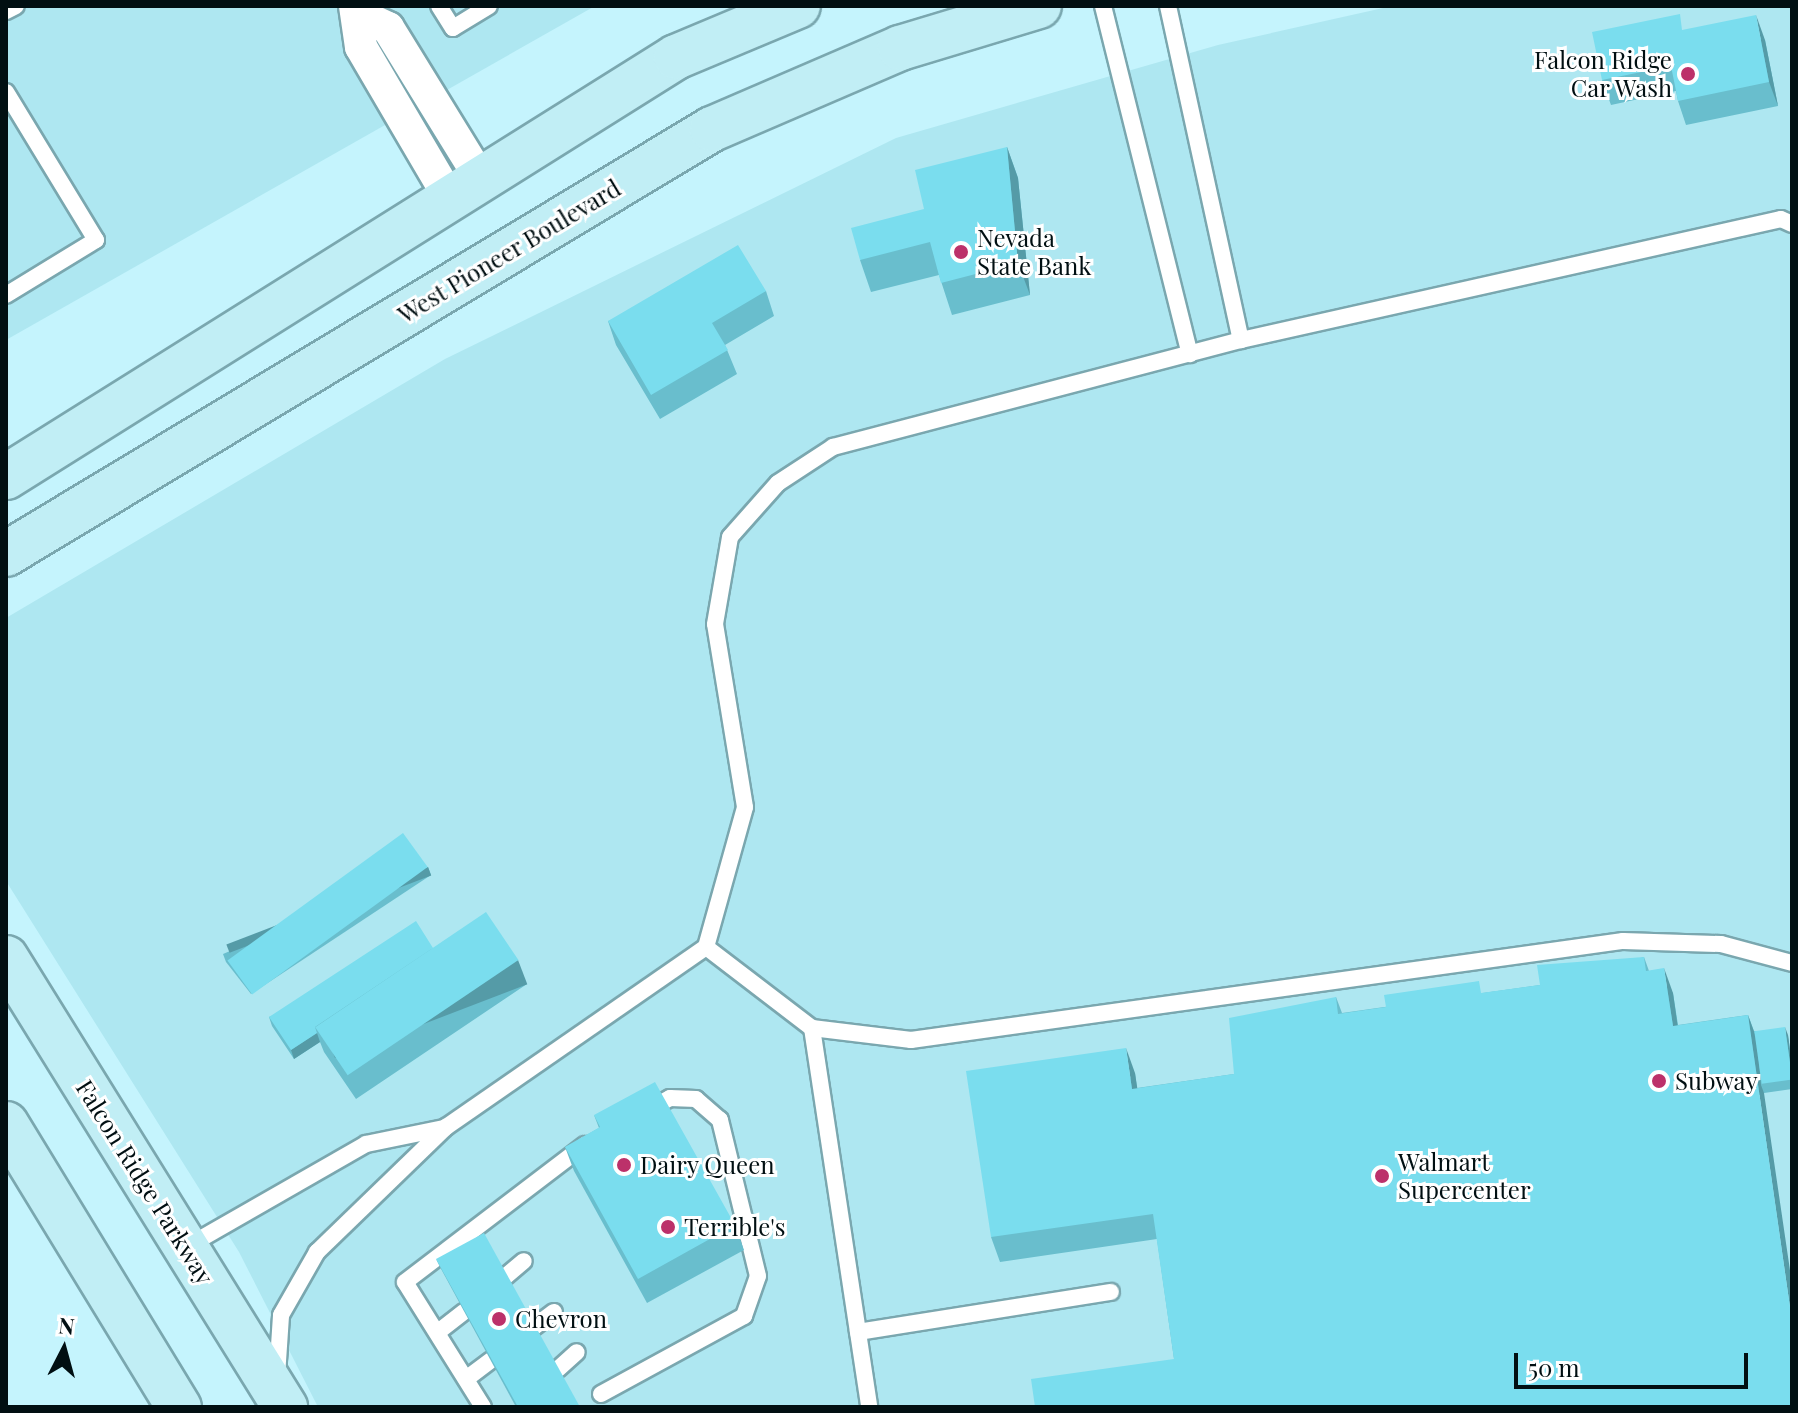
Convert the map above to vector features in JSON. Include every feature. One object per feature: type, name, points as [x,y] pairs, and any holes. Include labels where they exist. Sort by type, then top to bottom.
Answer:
[{"type":"main road","points":[[6,477],[676,57],[798,6]]},
{"type":"main road","name":"West Pioneer Boulevard","points":[[6,554],[712,129],[900,48],[1039,6]]},
{"type":"main road","name":"Falcon Ridge Parkway","points":[[6,958],[280,1400]]},
{"type":"main road","points":[[6,1124],[179,1407]]},
{"type":"street","points":[[358,11],[388,28],[466,189]]},
{"type":"lane","points":[[6,11],[16,6]]},
{"type":"lane","points":[[439,6],[453,28],[489,6]]},
{"type":"lane","points":[[1103,6],[1190,354]]},
{"type":"lane","points":[[1168,6],[1241,340]]},
{"type":"lane","points":[[6,92],[96,240],[6,295]]},
{"type":"lane","points":[[280,1400],[281,1315],[317,1252],[446,1127],[706,947],[745,807],[715,624],[730,537],[778,483],[833,447],[1241,340],[1781,219],[1792,224]]},
{"type":"lane","points":[[706,947],[812,1028],[911,1040],[1623,941],[1721,944],[1792,963]]},
{"type":"lane","points":[[812,1028],[869,1407]]},
{"type":"lane","points":[[601,1394],[744,1316],[758,1276],[711,1107],[670,1098],[633,1119]]},
{"type":"lane","points":[[186,1247],[366,1144],[446,1127]]},
{"type":"lane","points":[[483,1407],[405,1282],[608,1132]]},
{"type":"lane","points":[[506,1276],[524,1261]]},
{"type":"lane","points":[[858,1332],[1111,1292]]},
{"type":"lane","points":[[438,1332],[464,1312]]},
{"type":"lane","points":[[534,1327],[554,1312]]},
{"type":"lane","points":[[558,1369],[577,1352]]},
{"type":"lane","points":[[466,1379],[491,1360]]},
{"type":"shaded area","points":[[6,6],[595,6],[6,340]]},
{"type":"shaded area","points":[[1392,6],[1792,6],[1792,1407],[318,1407],[239,1252],[6,881],[6,618],[445,359],[896,138],[1218,45]]},
{"type":"building","points":[[1680,14],[1682,30],[1756,15],[1769,82],[1678,101],[1671,66],[1602,80],[1592,32]]},
{"type":"building","points":[[1007,147],[1018,263],[941,283],[930,242],[860,260],[851,228],[924,209],[915,170]]},
{"type":"building","points":[[738,245],[766,291],[712,323],[728,350],[651,395],[608,321]]},
{"type":"building","points":[[403,833],[428,867],[252,995],[227,961]]},
{"type":"building","points":[[486,912],[518,960],[348,1075],[315,1027]]},
{"type":"building","points":[[416,921],[433,948],[315,1027],[317,1033],[291,1050],[269,1017]]},
{"type":"building","name":"Walmart Supercenter","points":[[1644,957],[1646,971],[1664,968],[1673,1026],[1748,1015],[1792,1321],[1792,1407],[1035,1407],[1031,1379],[1174,1359],[1153,1214],[991,1237],[966,1071],[1126,1048],[1132,1089],[1234,1074],[1229,1018],[1336,997],[1338,1014],[1386,1007],[1384,995],[1479,981],[1481,993],[1540,985],[1537,965]]},
{"type":"building","points":[[1785,1027],[1792,1080],[1762,1084],[1754,1031]]},
{"type":"building","points":[[655,1082],[735,1225],[638,1279],[565,1147],[600,1127],[594,1115]]},
{"type":"building","name":"Chevron","points":[[484,1233],[580,1407],[518,1407],[436,1259]]},
{"type":"place","name":"Falcon Ridge Car Wash","points":[[1688,74]]},
{"type":"place","name":"Nevada State Bank","points":[[961,252]]},
{"type":"place","name":"Subway","points":[[1659,1081]]},
{"type":"place","name":"Dairy Queen","points":[[624,1165]]},
{"type":"place","name":"Walmart Supercenter","points":[[1382,1176]]},
{"type":"place","name":"Terrible's","points":[[668,1227]]},
{"type":"place","name":"Chevron","points":[[499,1319]]}]
